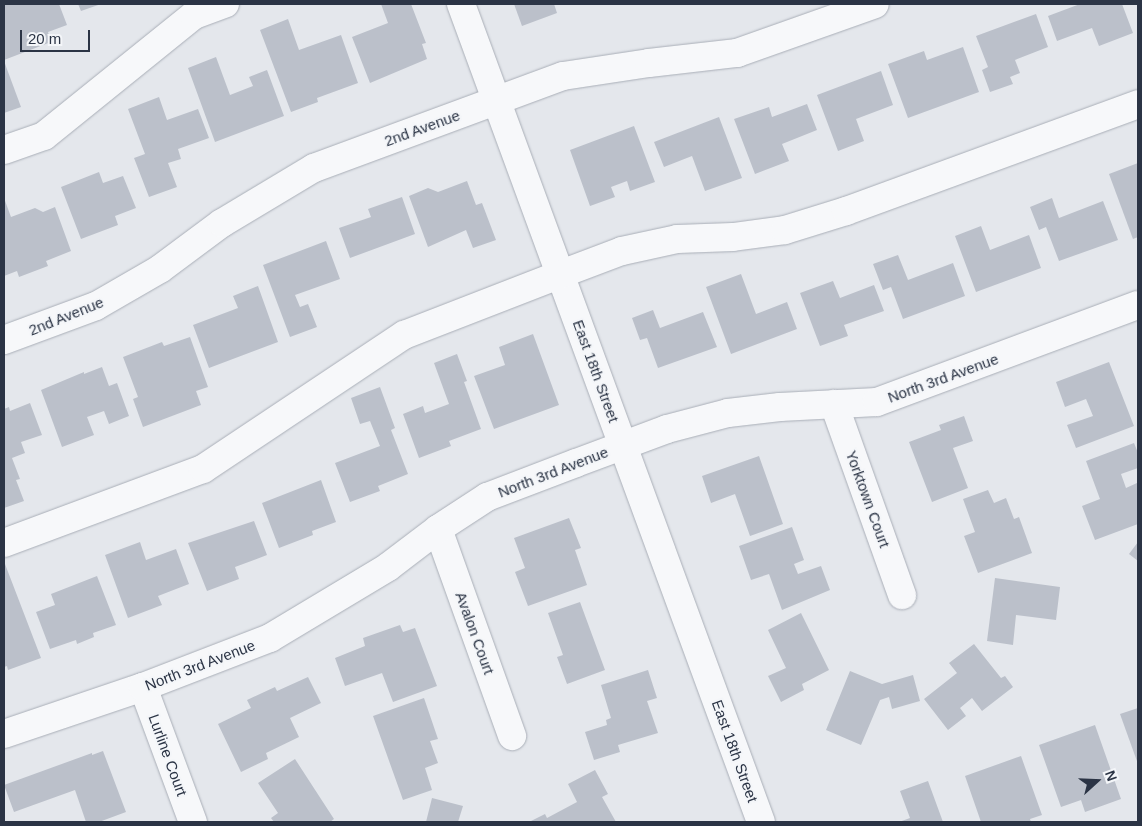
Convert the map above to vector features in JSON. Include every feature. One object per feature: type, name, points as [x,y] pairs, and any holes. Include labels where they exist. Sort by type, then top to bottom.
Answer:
[{"type":"street","points":[[4,150],[44,136],[194,15],[225,4]]},
{"type":"street","name":"East 18th Street","points":[[461,4],[762,822]]},
{"type":"street","name":"2nd Avenue","points":[[4,340],[96,306],[160,269],[222,223],[314,168],[563,76],[737,53],[875,4]]},
{"type":"street","points":[[4,543],[203,469],[404,335],[561,274],[622,252],[677,240],[785,230],[846,211],[1138,104]]},
{"type":"street","name":"North 3rd Avenue","points":[[4,734],[143,687],[270,638],[388,567],[438,529],[486,497],[667,429],[728,413],[780,406],[878,402],[1138,306]]},
{"type":"street","name":"Yorktown Court","points":[[834,404],[902,595]]},
{"type":"street","name":"Avalon Court","points":[[438,529],[512,736]]},
{"type":"street","name":"Lurline Court","points":[[143,687],[193,822]]},
{"type":"building","points":[[4,4],[59,4],[67,25],[48,32],[51,42],[4,60]]},
{"type":"building","points":[[78,4],[101,4],[81,11]]},
{"type":"building","points":[[381,4],[411,4],[426,43],[422,44],[427,59],[370,83],[352,37],[388,23]]},
{"type":"building","points":[[514,4],[554,4],[557,13],[522,26]]},
{"type":"building","points":[[1080,4],[1122,4],[1133,33],[1099,46],[1092,28],[1057,41],[1048,16]]},
{"type":"building","points":[[1036,14],[1048,47],[1015,60],[1020,73],[1010,77],[1013,84],[990,92],[982,70],[988,67],[976,36]]},
{"type":"building","points":[[288,19],[299,50],[341,35],[358,83],[317,98],[318,102],[291,112],[260,30]]},
{"type":"building","points":[[963,47],[979,92],[908,118],[888,64],[924,51],[927,60]]},
{"type":"building","points":[[216,57],[230,95],[253,86],[249,77],[267,70],[284,116],[215,142],[188,68]]},
{"type":"building","points":[[4,61],[21,107],[4,113]]},
{"type":"building","points":[[881,71],[893,105],[856,119],[864,141],[838,151],[817,95]]},
{"type":"building","points":[[159,97],[167,120],[198,109],[209,138],[178,149],[181,159],[168,163],[177,187],[149,197],[134,158],[145,154],[128,109]]},
{"type":"building","points":[[807,104],[817,130],[782,144],[789,161],[755,174],[734,119],[769,107],[772,117]]},
{"type":"building","points":[[719,117],[742,178],[705,191],[692,156],[664,167],[654,142]]},
{"type":"building","points":[[634,126],[655,182],[630,191],[627,181],[611,187],[615,197],[590,206],[570,150]]},
{"type":"building","points":[[1138,163],[1138,237],[1133,239],[1109,174]]},
{"type":"building","points":[[99,172],[103,183],[123,176],[136,208],[115,216],[118,225],[81,239],[61,187]]},
{"type":"building","points":[[467,181],[476,205],[482,203],[496,240],[473,248],[466,230],[428,247],[409,196],[428,188],[438,192]]},
{"type":"building","points":[[402,197],[415,234],[350,258],[339,228],[371,217],[368,209]]},
{"type":"building","points":[[4,198],[11,217],[35,208],[43,212],[55,207],[71,251],[46,261],[48,266],[19,277],[17,271],[4,276]]},
{"type":"building","points":[[1052,198],[1059,218],[1103,201],[1118,240],[1059,261],[1046,227],[1039,230],[1030,207]]},
{"type":"building","points":[[981,226],[990,250],[1029,235],[1041,268],[976,292],[955,236]]},
{"type":"building","points":[[326,241],[340,279],[295,295],[300,307],[308,304],[317,327],[290,337],[263,265]]},
{"type":"building","points":[[898,255],[908,280],[953,263],[965,296],[903,319],[891,287],[883,290],[873,264]]},
{"type":"building","points":[[741,274],[756,314],[787,302],[797,329],[731,354],[706,287]]},
{"type":"building","points":[[833,281],[840,298],[874,285],[884,311],[844,325],[848,336],[820,346],[800,293]]},
{"type":"building","points":[[258,286],[278,342],[209,368],[193,325],[238,308],[233,296]]},
{"type":"building","points":[[653,310],[660,328],[703,312],[717,347],[658,368],[647,338],[640,340],[632,318]]},
{"type":"building","points":[[533,334],[559,405],[494,429],[474,376],[505,365],[499,347]]},
{"type":"building","points":[[190,337],[208,387],[196,391],[201,405],[143,427],[133,399],[138,397],[123,357],[162,342],[164,346]]},
{"type":"building","points":[[457,354],[467,381],[464,382],[481,429],[449,441],[451,446],[419,458],[403,414],[423,406],[425,413],[449,404],[434,363]]},
{"type":"building","points":[[1109,362],[1134,426],[1076,448],[1067,425],[1093,416],[1086,399],[1065,407],[1056,382]]},
{"type":"building","points":[[102,367],[109,386],[117,383],[129,416],[109,424],[104,411],[87,417],[94,435],[62,447],[41,390],[84,372],[84,374]]},
{"type":"building","points":[[380,387],[395,428],[391,430],[408,474],[378,486],[380,491],[350,502],[335,463],[380,446],[370,421],[360,424],[351,398]]},
{"type":"building","points":[[30,403],[42,435],[21,442],[25,453],[12,458],[20,479],[16,480],[24,501],[4,508],[4,409],[9,407],[10,411]]},
{"type":"building","points":[[964,416],[973,441],[953,448],[968,488],[932,502],[909,442],[941,430],[939,425]]},
{"type":"building","points":[[1134,443],[1138,453],[1138,468],[1121,474],[1126,488],[1137,483],[1138,485],[1138,524],[1095,540],[1082,506],[1100,499],[1086,461]]},
{"type":"building","points":[[759,456],[783,524],[750,536],[735,494],[711,503],[702,476]]},
{"type":"building","points":[[321,480],[336,522],[312,531],[313,535],[279,548],[262,503]]},
{"type":"building","points":[[988,490],[994,503],[1006,498],[1014,519],[1019,517],[1032,553],[978,573],[964,536],[975,532],[963,499]]},
{"type":"building","points":[[569,518],[581,548],[575,550],[587,585],[528,606],[515,572],[525,568],[514,538]]},
{"type":"building","points":[[254,521],[267,555],[235,567],[239,579],[207,591],[188,543]]},
{"type":"building","points":[[792,527],[804,560],[794,564],[798,574],[821,566],[830,590],[782,610],[769,574],[751,580],[739,546]]},
{"type":"building","points":[[140,542],[146,560],[176,549],[189,584],[158,596],[162,605],[128,618],[105,555]]},
{"type":"building","points":[[1138,542],[1138,561],[1129,554]]},
{"type":"building","points":[[4,564],[41,658],[8,670],[7,666],[4,667]]},
{"type":"building","points":[[97,576],[116,625],[93,633],[94,637],[77,644],[76,640],[50,649],[36,612],[55,605],[51,594]]},
{"type":"building","points":[[995,578],[1060,587],[1056,620],[1016,615],[1013,645],[987,641]]},
{"type":"building","points":[[580,602],[605,670],[567,684],[557,657],[563,655],[548,613]]},
{"type":"building","points":[[801,613],[829,670],[802,684],[804,690],[781,702],[768,676],[786,668],[768,630]]},
{"type":"building","points":[[400,625],[403,632],[415,628],[437,686],[393,702],[382,673],[345,686],[335,658],[365,646],[363,638]]},
{"type":"building","points":[[974,644],[1001,678],[1005,676],[1013,687],[982,711],[972,698],[960,708],[966,716],[948,730],[924,699],[957,673],[949,663]]},
{"type":"building","points":[[648,670],[657,698],[647,701],[658,733],[618,745],[620,752],[594,760],[585,732],[607,725],[606,720],[611,718],[601,685]]},
{"type":"building","points":[[850,671],[882,684],[913,675],[920,701],[892,709],[889,697],[880,700],[861,745],[826,730]]},
{"type":"building","points":[[308,677],[321,703],[290,718],[299,737],[266,753],[268,759],[241,772],[218,724],[251,708],[247,700],[275,687],[277,691]]},
{"type":"building","points":[[424,698],[438,739],[430,741],[438,763],[425,768],[432,790],[403,800],[373,716]]},
{"type":"building","points":[[1138,708],[1138,764],[1120,714]]},
{"type":"building","points":[[1095,725],[1121,799],[1085,812],[1081,800],[1061,807],[1039,745]]},
{"type":"building","points":[[103,751],[126,812],[99,822],[86,822],[75,790],[14,812],[4,785],[92,753],[92,755]]},
{"type":"building","points":[[1021,756],[1042,815],[1030,819],[1031,822],[981,822],[965,776]]},
{"type":"building","points":[[295,759],[334,819],[330,822],[274,822],[271,818],[278,813],[258,783]]},
{"type":"building","points":[[595,770],[608,794],[602,797],[616,822],[529,822],[545,814],[547,818],[577,802],[568,784]]},
{"type":"building","points":[[928,781],[943,822],[899,822],[910,818],[900,791]]},
{"type":"building","points":[[432,798],[463,806],[458,822],[426,822]]}]
